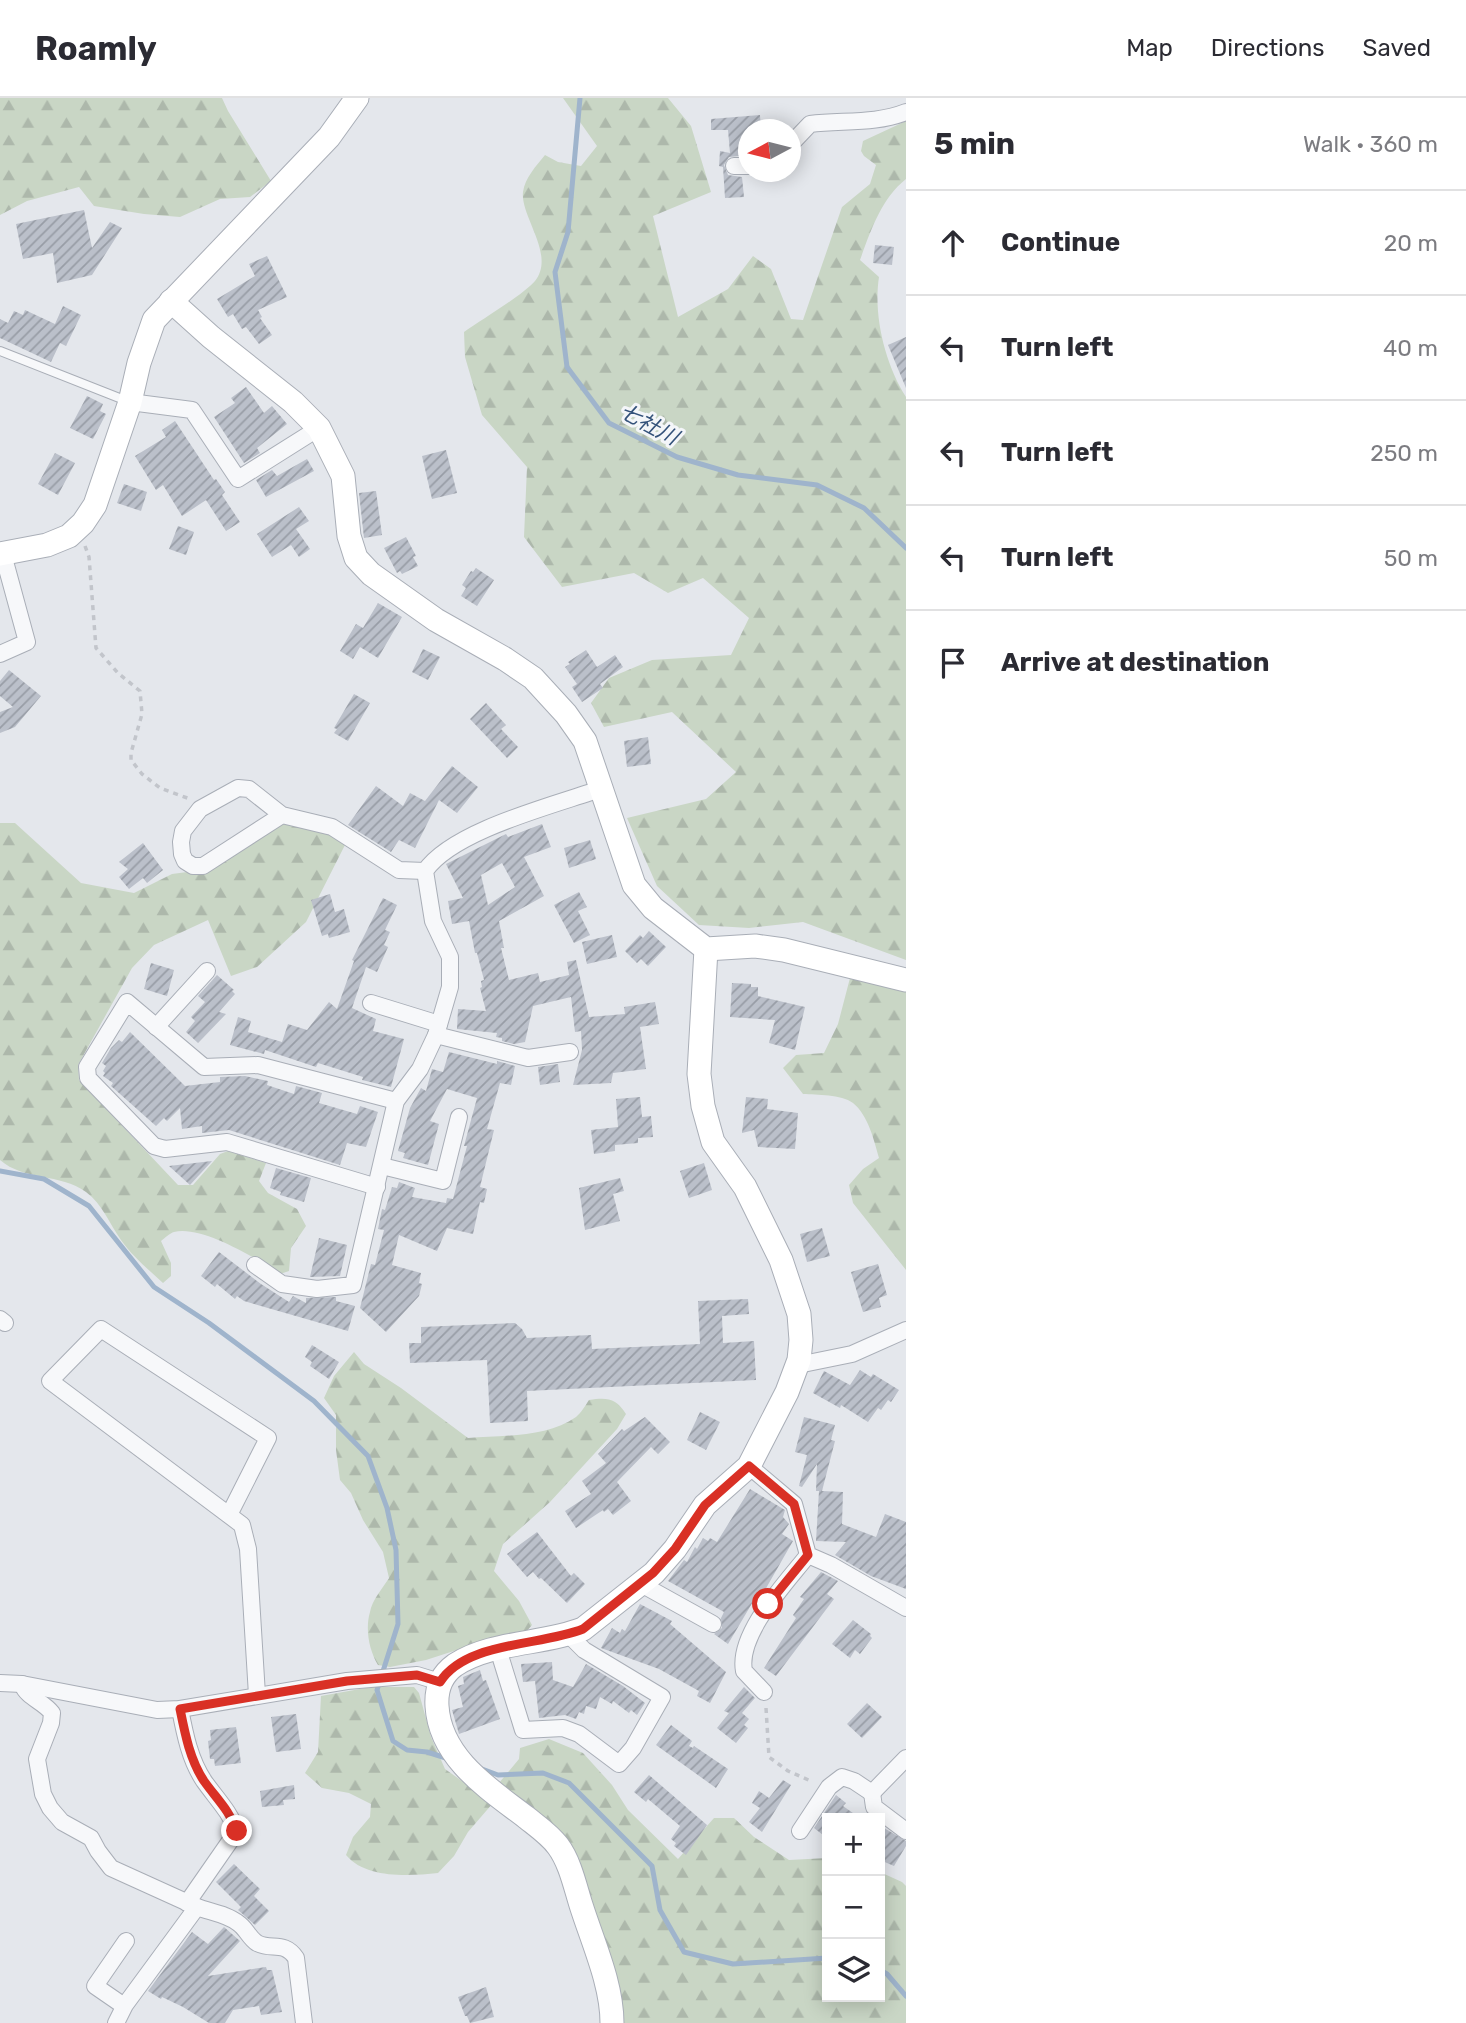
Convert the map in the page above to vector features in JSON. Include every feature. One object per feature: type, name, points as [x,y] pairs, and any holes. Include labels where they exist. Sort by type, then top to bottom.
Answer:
[{"type":"street","points":[[0,654],[27,642],[1,554],[47,545],[69,536],[83,523],[95,505],[154,320],[329,136],[357,98]]},
{"type":"street","points":[[801,133],[810,124],[853,119],[881,121],[906,112]]},
{"type":"street","points":[[171,301],[211,337],[293,402],[319,428],[343,476],[349,536],[356,558],[371,574],[416,607],[533,678],[566,714],[585,741],[634,885],[653,908],[706,949],[755,946],[784,950],[906,980]]},
{"type":"street","points":[[130,402],[192,410],[238,479],[319,428]]},
{"type":"street","points":[[282,815],[212,862],[193,866],[185,861],[181,842],[184,831],[200,809],[238,788],[249,789],[282,815],[332,827],[399,870],[425,871]]},
{"type":"street","points":[[425,871],[441,853],[487,829],[603,788]]},
{"type":"street","points":[[255,1265],[282,1284],[317,1289],[353,1285],[396,1101],[420,1069],[438,1029],[450,987],[450,957],[433,921],[425,871]]},
{"type":"street","points":[[612,2023],[609,1999],[594,1946],[566,1862],[558,1846],[541,1829],[477,1779],[444,1739],[437,1696],[440,1682],[454,1666],[498,1649],[569,1635],[595,1622],[640,1584],[675,1549],[705,1505],[749,1466],[798,1365],[802,1339],[799,1314],[786,1272],[745,1186],[713,1142],[703,1106],[699,1073],[706,949]]},
{"type":"street","points":[[156,1027],[207,971]]},
{"type":"street","points":[[377,1187],[227,1142],[164,1149],[154,1146],[88,1078],[87,1067],[127,1002],[204,1068],[258,1065],[396,1101]]},
{"type":"street","points":[[371,1003],[438,1029],[528,1058],[570,1052]]},
{"type":"street","points":[[382,1166],[443,1181],[459,1117]]},
{"type":"street","points":[[229,1515],[268,1438],[101,1329],[50,1381],[242,1525],[248,1549],[257,1695]]},
{"type":"street","points":[[798,1365],[852,1354],[906,1330]]},
{"type":"street","points":[[749,1466],[794,1504],[808,1555]]},
{"type":"street","points":[[808,1555],[841,1570],[906,1608]]},
{"type":"street","points":[[764,1692],[744,1671],[744,1651],[768,1604],[808,1555]]},
{"type":"street","points":[[640,1584],[713,1624]]},
{"type":"street","points":[[498,1649],[523,1730],[563,1728],[579,1734],[619,1764],[633,1748],[662,1697],[584,1650],[569,1635]]},
{"type":"street","points":[[0,1683],[22,1684],[157,1710],[180,1709],[347,1681],[417,1675],[440,1682]]},
{"type":"street","points":[[22,1684],[25,1693],[46,1705],[52,1713],[51,1723],[37,1759],[43,1794],[50,1808],[62,1822],[91,1838],[111,1868],[192,1905],[232,1919],[241,1924],[252,1939],[261,1945],[279,1945],[292,1951],[296,1958],[304,2023]]},
{"type":"street","points":[[116,2023],[124,2006],[192,1905],[237,1831],[234,1821],[194,1762],[180,1709]]},
{"type":"street","points":[[872,1793],[906,1758]]},
{"type":"street","points":[[800,1831],[829,1787],[842,1777],[854,1781],[872,1793],[874,1807],[906,1831]]},
{"type":"street","points":[[124,2006],[95,1986],[126,1941]]},
{"type":"lane","points":[[0,351],[130,402]]},
{"type":"path","points":[[69,536],[83,544],[89,557],[96,648],[118,673],[139,691],[142,713],[131,760],[142,774],[160,788],[188,796],[200,809]]},
{"type":"path","points":[[764,1692],[769,1758],[795,1774],[829,1787]]},
{"type":"green space","points":[[0,98],[222,98],[271,181],[250,197],[220,199],[180,217],[94,206],[79,187],[27,201],[0,215]]},
{"type":"green space","points":[[563,98],[668,98],[691,126],[711,192],[653,216],[678,317],[728,289],[753,256],[771,269],[791,319],[803,320],[842,207],[870,184],[876,165],[861,151],[863,141],[906,121],[906,179],[883,206],[860,260],[879,277],[878,307],[882,339],[892,370],[906,397],[906,960],[803,922],[749,928],[699,925],[657,886],[627,818],[706,799],[736,772],[672,712],[604,727],[591,703],[609,678],[652,660],[731,655],[749,618],[703,578],[668,593],[634,573],[562,587],[524,537],[527,467],[482,415],[465,357],[464,332],[521,293],[535,281],[540,271],[540,248],[523,192],[531,172],[545,155],[558,162],[581,166],[597,146]]},
{"type":"green space","points":[[279,817],[326,832],[345,845],[306,922],[257,967],[231,976],[208,920],[154,945],[132,968],[78,1065],[79,1080],[178,1185],[193,1185],[220,1154],[228,1151],[266,1163],[259,1181],[268,1193],[297,1209],[306,1226],[291,1248],[289,1271],[280,1274],[214,1238],[186,1231],[172,1233],[161,1241],[171,1263],[171,1276],[163,1283],[130,1252],[101,1208],[86,1192],[65,1182],[20,1171],[0,1160],[0,823],[15,823],[81,883],[134,893],[172,874],[210,869]]},
{"type":"green space","points":[[850,978],[906,991],[906,1270],[853,1203],[849,1185],[863,1169],[879,1158],[863,1114],[853,1103],[842,1098],[803,1094],[783,1068],[796,1055],[824,1053],[838,1024]]},
{"type":"green space","points":[[354,1352],[364,1364],[468,1438],[552,1429],[576,1417],[589,1400],[610,1400],[619,1405],[626,1414],[617,1429],[550,1502],[503,1544],[494,1571],[519,1601],[532,1625],[526,1632],[491,1639],[426,1660],[390,1667],[378,1665],[372,1653],[368,1625],[373,1603],[389,1578],[383,1552],[363,1520],[351,1493],[340,1480],[336,1450],[336,1415],[324,1398],[334,1376]]},
{"type":"green space","points":[[371,1687],[414,1687],[419,1693],[431,1737],[445,1769],[493,1803],[438,1873],[389,1874],[355,1863],[346,1855],[353,1837],[370,1817],[371,1804],[349,1793],[322,1788],[305,1773],[318,1752],[321,1696]]},
{"type":"green space","points":[[549,1739],[583,1753],[612,1785],[628,1810],[678,1859],[714,1818],[734,1818],[754,1837],[789,1860],[822,1858],[822,2002],[885,2002],[885,1874],[902,1882],[906,1886],[906,2023],[620,2023],[576,1862],[499,1783],[519,1759],[520,1748]]},
{"type":"building","points":[[760,115],[760,119],[738,119],[738,156],[729,157],[724,165],[728,175],[738,176],[738,182],[742,182],[744,197],[725,198],[723,167],[719,166],[720,151],[730,153],[728,130],[711,130],[711,119]]},
{"type":"building","points":[[84,210],[92,248],[110,222],[122,228],[92,275],[57,283],[53,253],[23,259],[16,224]]},
{"type":"building","points":[[875,245],[894,247],[892,265],[873,263]]},
{"type":"building","points":[[267,256],[287,297],[258,310],[262,317],[260,318],[272,335],[259,344],[246,327],[242,329],[233,314],[228,317],[217,299],[255,276],[249,264]]},
{"type":"building","points":[[63,306],[81,315],[66,346],[60,343],[51,362],[0,338],[0,319],[8,323],[14,311],[23,315],[25,310],[55,324]]},
{"type":"building","points":[[906,337],[906,388],[888,345]]},
{"type":"building","points":[[246,387],[264,413],[272,406],[287,424],[257,448],[260,453],[244,463],[214,417],[235,403],[231,398]]},
{"type":"building","points":[[87,396],[103,404],[100,411],[106,414],[93,439],[70,428]]},
{"type":"building","points":[[175,421],[225,492],[222,495],[240,522],[226,531],[206,500],[182,516],[163,485],[156,490],[135,456],[166,437],[162,430]]},
{"type":"building","points":[[446,450],[457,493],[432,499],[422,456]]},
{"type":"building","points":[[55,453],[75,463],[58,495],[38,484]]},
{"type":"building","points":[[307,459],[314,471],[266,497],[256,480],[272,470],[277,476]]},
{"type":"building","points":[[124,484],[147,492],[141,511],[117,503]]},
{"type":"building","points":[[376,491],[382,535],[364,538],[359,493]]},
{"type":"building","points":[[299,507],[309,521],[296,529],[310,549],[299,557],[291,545],[272,557],[257,534]]},
{"type":"building","points":[[178,526],[194,532],[186,555],[169,549]]},
{"type":"building","points":[[406,537],[418,566],[402,574],[400,571],[397,573],[384,548]]},
{"type":"building","points":[[476,568],[494,580],[477,606],[461,596],[466,588],[462,585]]},
{"type":"building","points":[[378,603],[402,617],[378,658],[360,647],[353,659],[340,651],[356,624],[363,628]]},
{"type":"building","points":[[423,649],[440,657],[428,680],[412,672]]},
{"type":"building","points":[[586,650],[597,667],[615,655],[623,667],[600,684],[603,688],[582,702],[572,687],[577,684],[565,667]]},
{"type":"building","points":[[9,670],[41,696],[15,727],[0,733],[0,712],[13,707],[0,696],[0,681]]},
{"type":"building","points":[[354,694],[370,703],[348,741],[334,733],[337,729],[334,728]]},
{"type":"building","points":[[486,703],[506,725],[501,729],[518,747],[507,758],[470,719]]},
{"type":"building","points":[[648,737],[651,764],[627,767],[624,741]]},
{"type":"building","points":[[452,766],[478,787],[457,813],[439,800],[415,848],[399,840],[391,852],[348,825],[376,786],[403,806],[410,793],[425,801]]},
{"type":"building","points":[[542,824],[551,847],[524,857],[544,896],[499,921],[504,948],[501,948],[509,980],[538,973],[540,982],[569,975],[567,962],[576,960],[589,1017],[625,1014],[624,1007],[655,1002],[659,1024],[640,1027],[646,1069],[613,1073],[611,1083],[573,1085],[582,1050],[581,1031],[575,1032],[571,997],[533,1006],[525,1042],[514,1044],[502,1041],[502,1038],[496,1037],[497,1033],[457,1029],[458,1009],[486,1011],[480,988],[481,981],[484,980],[469,921],[452,924],[448,901],[463,898],[446,864],[506,834],[508,837]],"holes":[[[502,863],[515,887],[488,905],[481,875]]]},
{"type":"building","points":[[590,840],[596,859],[569,868],[564,848]]},
{"type":"building","points":[[143,843],[163,870],[147,883],[143,878],[129,889],[119,877],[128,869],[119,862]]},
{"type":"building","points":[[579,892],[587,907],[578,911],[590,935],[574,943],[554,905]]},
{"type":"building","points":[[330,894],[335,912],[344,909],[350,932],[329,938],[328,934],[322,936],[311,900]]},
{"type":"building","points":[[383,898],[397,905],[385,930],[390,932],[384,945],[388,947],[377,972],[366,967],[352,1008],[376,1019],[373,1031],[404,1039],[391,1087],[362,1080],[363,1077],[318,1063],[316,1067],[265,1050],[264,1054],[230,1045],[238,1017],[251,1021],[248,1032],[282,1042],[288,1024],[307,1030],[329,1002],[337,1009],[354,961],[352,960]]},
{"type":"building","points":[[649,931],[666,947],[648,966],[641,959],[637,963],[625,951],[640,935],[643,938]]},
{"type":"building","points":[[612,935],[617,957],[587,964],[582,942]]},
{"type":"building","points":[[151,963],[174,970],[167,996],[144,989]]},
{"type":"building","points":[[217,975],[235,994],[219,1012],[226,1014],[198,1043],[186,1032],[195,1021],[191,1017],[205,1002],[198,996]]},
{"type":"building","points":[[732,983],[751,984],[751,987],[758,987],[758,996],[805,1007],[795,1050],[769,1043],[775,1020],[730,1017]]},
{"type":"building","points":[[130,1032],[185,1086],[220,1082],[220,1077],[245,1076],[268,1081],[267,1085],[294,1094],[296,1086],[322,1093],[319,1103],[357,1114],[360,1106],[378,1112],[366,1147],[347,1143],[340,1165],[229,1130],[202,1133],[202,1126],[182,1129],[180,1108],[167,1121],[164,1118],[156,1126],[103,1076],[106,1066],[102,1063],[111,1048],[119,1040],[122,1042]]},
{"type":"building","points":[[449,1052],[515,1066],[511,1085],[500,1083],[487,1129],[494,1130],[480,1187],[487,1189],[484,1203],[480,1202],[473,1234],[447,1228],[437,1251],[399,1235],[392,1265],[421,1273],[419,1283],[422,1284],[419,1296],[386,1332],[360,1308],[371,1264],[375,1265],[384,1230],[378,1229],[382,1209],[385,1210],[392,1187],[397,1188],[399,1182],[415,1188],[412,1197],[446,1203],[447,1198],[453,1199],[467,1146],[464,1146],[477,1098],[447,1089],[430,1121],[439,1124],[428,1165],[403,1158],[405,1153],[398,1151],[410,1108],[421,1088],[426,1091],[432,1069],[443,1072]]},
{"type":"building","points":[[558,1064],[560,1082],[540,1085],[538,1067]]},
{"type":"building","points":[[640,1097],[642,1117],[651,1116],[653,1137],[638,1138],[638,1143],[615,1145],[615,1151],[594,1154],[591,1130],[618,1127],[616,1099]]},
{"type":"building","points":[[746,1097],[768,1099],[767,1109],[798,1113],[795,1149],[758,1147],[754,1130],[742,1133]]},
{"type":"building","points":[[212,1161],[190,1185],[169,1166]]},
{"type":"building","points":[[704,1163],[712,1190],[689,1198],[680,1171]]},
{"type":"building","points":[[276,1168],[311,1178],[304,1202],[280,1195],[281,1192],[270,1188]]},
{"type":"building","points":[[620,1178],[624,1191],[613,1194],[620,1221],[585,1230],[579,1188]]},
{"type":"building","points":[[822,1228],[830,1256],[807,1262],[800,1234]]},
{"type":"building","points":[[319,1238],[347,1245],[340,1276],[310,1277]]},
{"type":"building","points":[[219,1252],[289,1302],[293,1296],[306,1303],[306,1298],[336,1297],[336,1301],[355,1306],[348,1331],[244,1301],[237,1296],[235,1299],[217,1284],[215,1287],[201,1276]]},
{"type":"building","points":[[878,1264],[887,1295],[879,1298],[881,1307],[863,1312],[851,1272]]},
{"type":"building","points":[[748,1299],[749,1314],[722,1316],[723,1343],[754,1341],[756,1380],[527,1391],[528,1421],[490,1423],[487,1360],[410,1363],[409,1343],[421,1343],[421,1327],[515,1323],[527,1338],[591,1335],[592,1349],[700,1344],[698,1301]]},
{"type":"building","points":[[312,1345],[339,1362],[329,1379],[310,1366],[312,1362],[305,1357]]},
{"type":"building","points":[[860,1370],[871,1377],[873,1374],[899,1390],[891,1402],[888,1400],[881,1410],[878,1408],[868,1422],[841,1405],[840,1408],[813,1393],[824,1371],[850,1385]]},
{"type":"building","points":[[700,1412],[720,1422],[706,1450],[687,1440]]},
{"type":"building","points":[[645,1417],[670,1442],[658,1454],[651,1447],[617,1482],[631,1501],[613,1515],[608,1509],[604,1512],[603,1510],[576,1528],[565,1511],[591,1494],[582,1481],[606,1463],[598,1454],[622,1429],[624,1431]]},
{"type":"building","points":[[804,1417],[835,1425],[831,1440],[835,1441],[822,1491],[843,1492],[842,1524],[876,1537],[885,1514],[906,1522],[906,1589],[871,1576],[835,1555],[846,1542],[816,1541],[819,1491],[816,1491],[817,1464],[802,1487],[799,1486],[807,1455],[795,1452]]},
{"type":"building","points":[[750,1489],[785,1510],[783,1517],[789,1524],[782,1534],[793,1541],[761,1597],[757,1595],[728,1644],[714,1634],[722,1628],[721,1618],[724,1612],[668,1581],[684,1560],[687,1562],[703,1538],[717,1542]]},
{"type":"building","points":[[537,1532],[571,1576],[574,1573],[585,1584],[567,1603],[533,1572],[527,1577],[507,1554]]},
{"type":"building","points":[[821,1572],[838,1581],[827,1594],[834,1599],[776,1676],[764,1668],[796,1618],[793,1615],[804,1599],[800,1597]]},
{"type":"building","points":[[640,1604],[672,1621],[670,1624],[726,1672],[710,1703],[697,1696],[699,1691],[659,1669],[601,1648],[612,1628],[620,1633],[622,1629],[625,1631]]},
{"type":"building","points":[[853,1620],[871,1634],[872,1638],[860,1654],[855,1650],[850,1658],[832,1644]]},
{"type":"building","points":[[552,1662],[553,1680],[573,1687],[586,1664],[645,1703],[637,1715],[600,1697],[596,1709],[586,1706],[584,1714],[579,1712],[576,1719],[565,1715],[539,1718],[535,1681],[523,1682],[521,1664]]},
{"type":"building","points":[[480,1670],[500,1719],[459,1734],[452,1710],[463,1707],[458,1686],[464,1684],[463,1677]]},
{"type":"building","points":[[744,1687],[755,1698],[742,1713],[749,1719],[744,1725],[748,1728],[736,1743],[717,1728],[729,1713],[724,1711]]},
{"type":"building","points":[[867,1703],[882,1717],[862,1738],[847,1724]]},
{"type":"building","points":[[296,1714],[301,1749],[276,1752],[271,1717]]},
{"type":"building","points":[[671,1725],[692,1741],[689,1746],[694,1746],[728,1769],[716,1788],[656,1745]]},
{"type":"building","points":[[236,1727],[241,1763],[215,1766],[214,1759],[210,1759],[210,1730]]},
{"type":"building","points":[[649,1775],[707,1825],[686,1855],[674,1846],[676,1843],[671,1839],[680,1826],[648,1799],[646,1802],[634,1792]]},
{"type":"building","points":[[783,1780],[791,1785],[762,1832],[749,1822],[760,1808],[752,1803],[759,1791],[769,1798]]},
{"type":"building","points":[[294,1785],[295,1799],[283,1800],[284,1805],[262,1807],[260,1791]]},
{"type":"building","points":[[836,1795],[846,1803],[843,1806],[853,1813],[824,1813]]},
{"type":"building","points":[[822,1816],[822,1834],[814,1828]]},
{"type":"building","points":[[885,1829],[906,1841],[906,1846],[894,1866],[885,1862]]},
{"type":"building","points":[[234,1864],[260,1889],[254,1896],[269,1911],[255,1925],[238,1910],[241,1907],[216,1882]]},
{"type":"building","points":[[224,1927],[240,1941],[208,1976],[266,1967],[267,1970],[272,1970],[282,2012],[261,2015],[259,2006],[233,2010],[225,2023],[209,2023],[148,1991],[192,1932],[208,1944]]},
{"type":"building","points":[[486,1987],[494,2017],[470,2023],[458,1997]]},
{"type":"waterway","name":"七社川","points":[[580,98],[568,232],[555,272],[567,367],[609,423],[677,457],[738,475],[817,485],[864,508],[906,548]]},
{"type":"waterway","points":[[0,1171],[44,1179],[89,1206],[154,1287],[209,1323],[314,1401],[368,1456],[387,1508],[396,1550],[398,1624],[377,1690],[393,1741],[407,1750],[427,1752],[449,1759]]},
{"type":"waterway","points":[[482,1769],[498,1775],[543,1773],[569,1783],[652,1866],[660,1910],[684,1952],[733,1964],[822,1958]]},
{"type":"waterway","points":[[885,1973],[906,1996]]},
{"type":"route","points":[[237,1831],[234,1821],[194,1762],[186,1740],[180,1709],[347,1681],[417,1675],[440,1682],[454,1666],[469,1658],[569,1635],[595,1622],[653,1573],[675,1549],[705,1505],[749,1466],[794,1504],[808,1555],[768,1604]]}]
